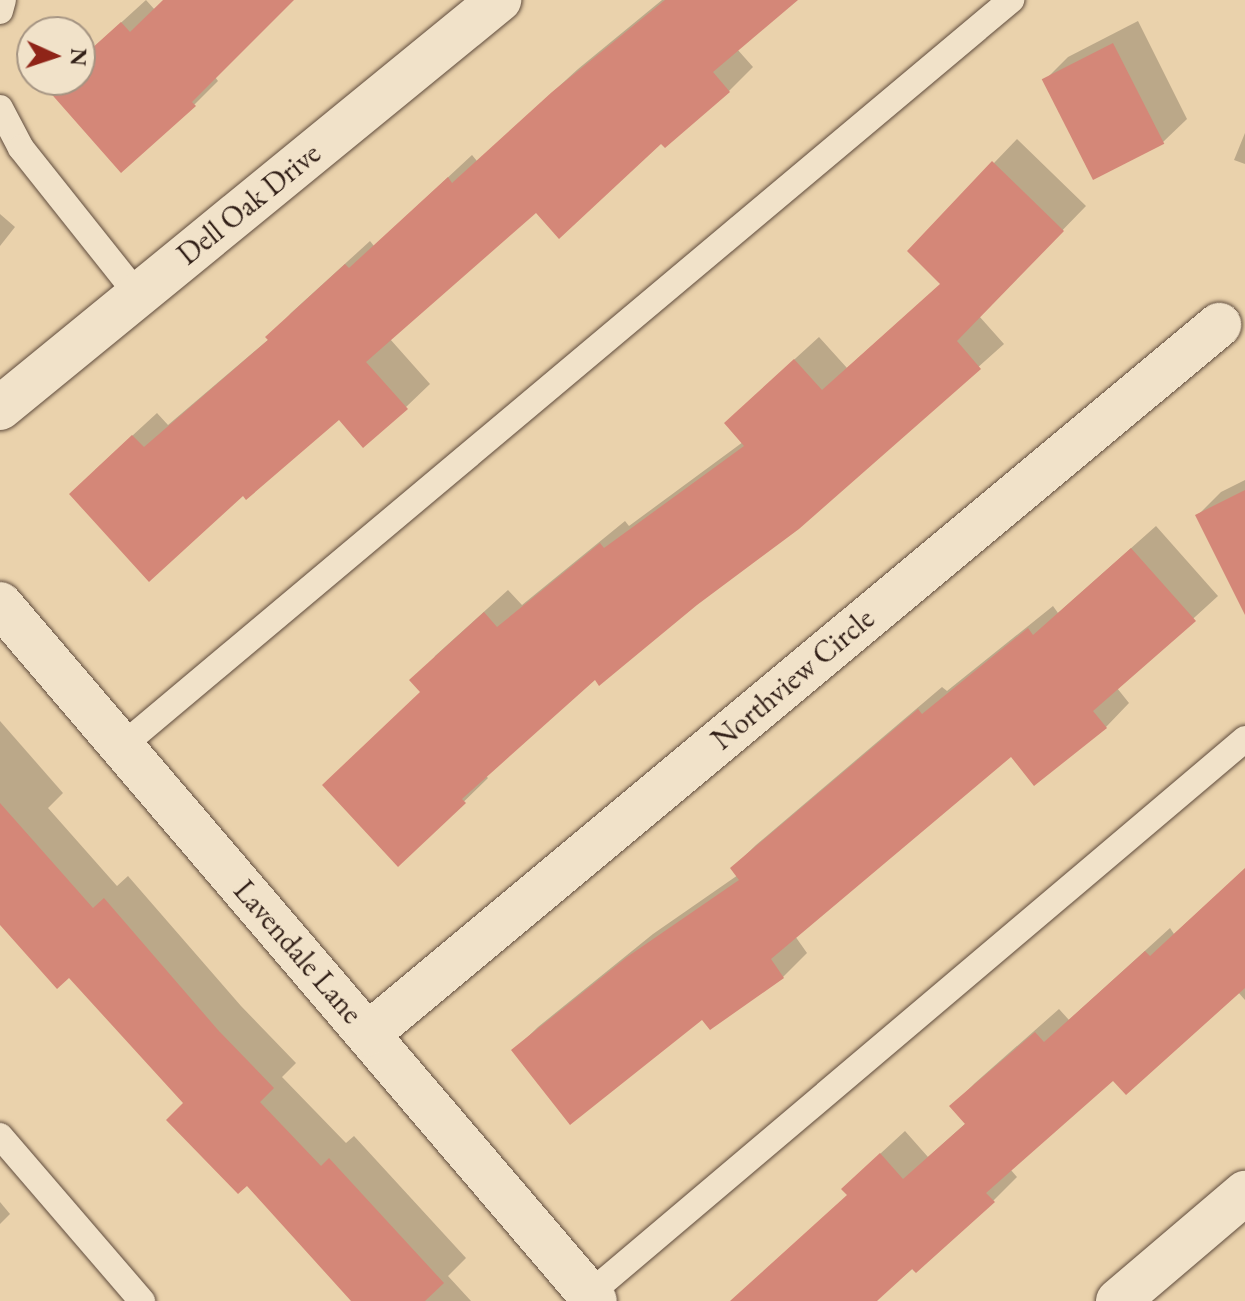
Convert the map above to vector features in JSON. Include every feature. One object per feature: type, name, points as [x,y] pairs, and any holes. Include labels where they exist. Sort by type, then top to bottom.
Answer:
[{"type":"street","name":"Dell Oak Drive","points":[[0,408],[499,0]]},
{"type":"street","name":"Northview Circle","points":[[368,1034],[1219,325]]},
{"type":"street","name":"Lavendale Lane","points":[[0,604],[368,1034],[588,1299]]},
{"type":"street","points":[[1118,1301],[1245,1193]]},
{"type":"lane","points":[[0,11],[3,0]]},
{"type":"lane","points":[[122,746],[1011,0]]},
{"type":"lane","points":[[0,108],[21,148],[138,295]]},
{"type":"lane","points":[[588,1299],[1245,739]]},
{"type":"lane","points":[[0,1136],[142,1301]]},
{"type":"building","points":[[163,0],[294,0],[192,102],[196,106],[121,173],[53,96],[96,96],[96,45],[121,22],[130,32]]},
{"type":"building","points":[[665,0],[798,0],[713,72],[730,92],[665,148],[661,144],[559,239],[536,213],[366,362],[408,409],[363,448],[339,420],[246,500],[243,496],[149,582],[69,494],[132,435],[144,447],[268,340],[265,337],[345,264],[349,268],[448,177],[452,183],[552,92]]},
{"type":"building","points":[[1113,43],[1164,144],[1093,180],[1042,79]]},
{"type":"building","points":[[992,161],[1064,231],[957,341],[981,369],[799,529],[697,605],[599,686],[595,680],[462,799],[466,803],[398,867],[322,785],[420,692],[409,680],[484,612],[497,627],[600,543],[604,548],[744,446],[724,423],[794,359],[822,390],[940,284],[907,251]]},
{"type":"building","points":[[1245,490],[1245,615],[1195,515]]},
{"type":"building","points":[[1131,548],[1196,621],[1093,711],[1107,728],[1034,786],[1011,757],[771,959],[784,978],[710,1030],[702,1020],[570,1125],[511,1050],[627,957],[739,880],[730,868],[918,709],[922,714],[1028,628],[1033,635]]},
{"type":"building","points":[[0,803],[93,908],[104,898],[218,1030],[274,1088],[260,1102],[321,1166],[329,1158],[444,1283],[425,1301],[351,1301],[247,1186],[238,1194],[166,1120],[183,1103],[69,978],[57,989],[0,925]]},
{"type":"building","points":[[1245,868],[1245,988],[1126,1095],[1113,1081],[986,1193],[995,1202],[916,1273],[912,1269],[877,1301],[730,1301],[847,1195],[841,1189],[880,1153],[903,1179],[965,1124],[949,1106],[1035,1032],[1044,1042],[1145,951],[1150,956]]}]
